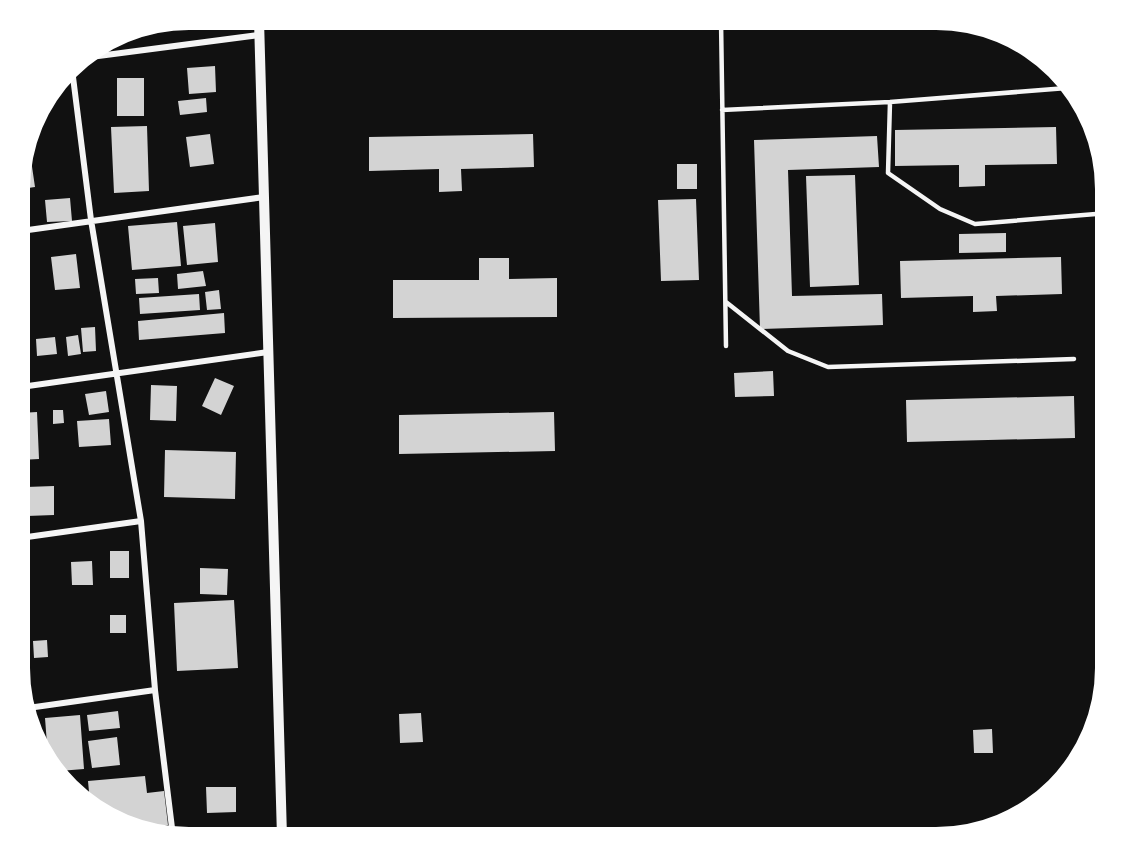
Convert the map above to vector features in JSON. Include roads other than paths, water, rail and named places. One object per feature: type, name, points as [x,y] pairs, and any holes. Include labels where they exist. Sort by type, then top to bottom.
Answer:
[{"type":"street","points":[[259,30],[282,827]]},
{"type":"street","points":[[104,55],[259,35]]},
{"type":"street","points":[[73,81],[91,220],[141,521],[155,690],[172,826]]},
{"type":"street","points":[[30,230],[264,197]]},
{"type":"street","points":[[30,386],[268,352]]},
{"type":"street","points":[[30,537],[141,521]]},
{"type":"street","points":[[35,707],[155,690]]},
{"type":"lane","points":[[721,30],[726,346]]},
{"type":"lane","points":[[722,110],[890,102],[1059,89]]},
{"type":"lane","points":[[890,102],[888,173],[940,209],[975,224],[1095,214]]},
{"type":"lane","points":[[726,302],[788,351],[828,367],[1074,359]]}]
